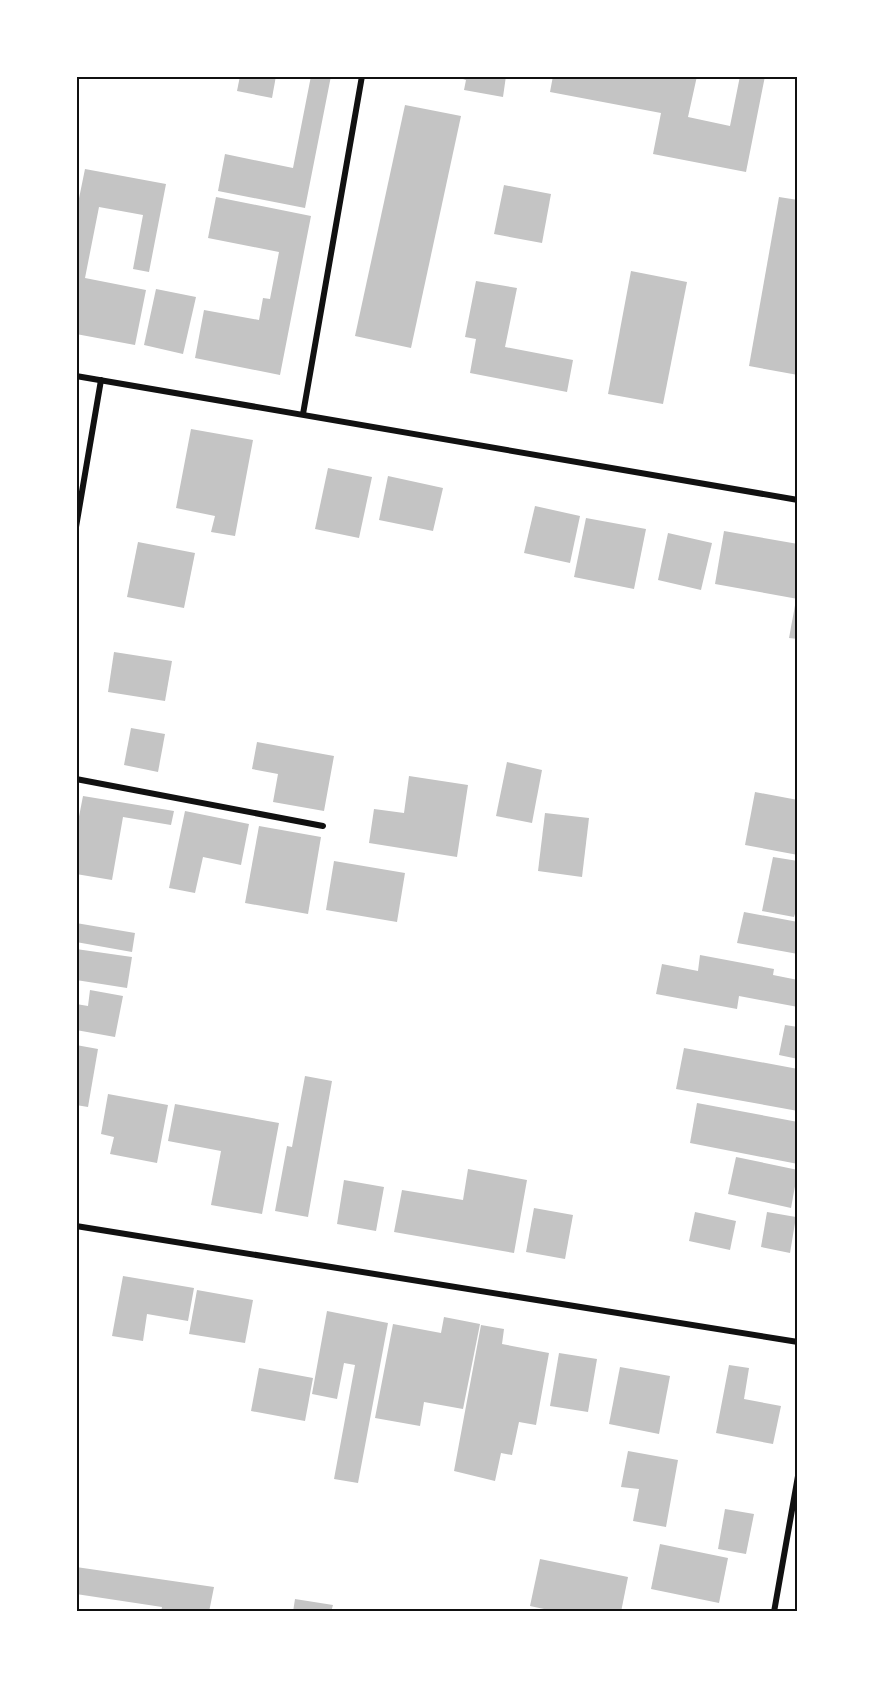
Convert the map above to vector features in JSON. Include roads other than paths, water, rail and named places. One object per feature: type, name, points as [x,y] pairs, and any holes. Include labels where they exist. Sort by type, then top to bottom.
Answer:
[{"type":"street","points":[[303,414],[362,76]]},
{"type":"street","points":[[76,375],[798,500]]},
{"type":"street","points":[[76,527],[101,380]]},
{"type":"street","points":[[76,779],[323,826]]},
{"type":"street","points":[[76,1226],[798,1341]]},
{"type":"street","points":[[774,1611],[798,1476]]}]
